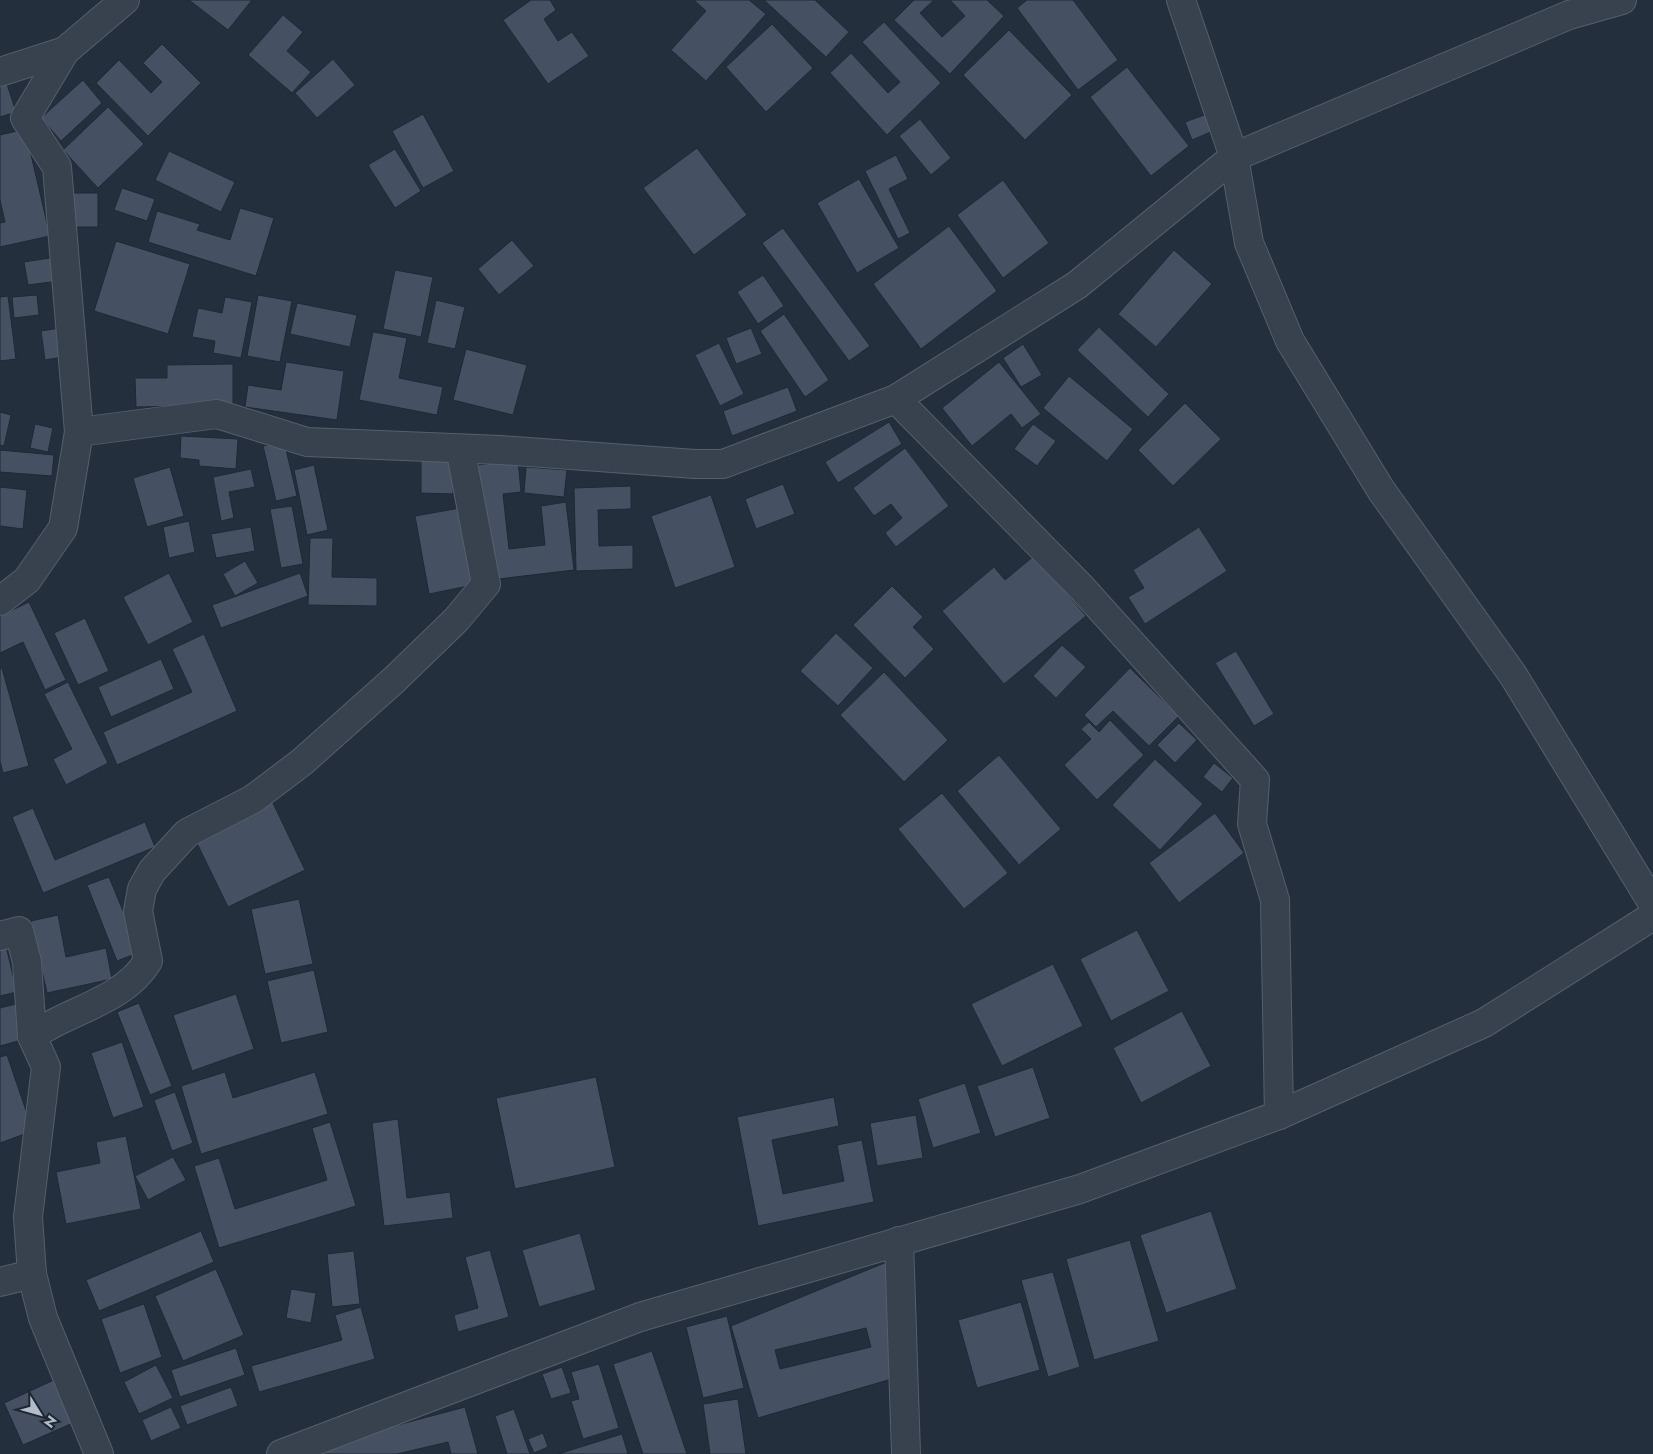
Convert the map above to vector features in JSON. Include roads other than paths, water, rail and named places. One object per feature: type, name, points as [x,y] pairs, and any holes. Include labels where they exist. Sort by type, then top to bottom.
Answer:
[{"type":"street","points":[[0,601],[27,580],[63,528],[79,432],[57,167],[26,118],[65,51],[125,0]]},
{"type":"street","points":[[1181,0],[1234,157],[1249,243],[1290,341],[1381,490],[1513,675],[1653,904]]},
{"type":"street","points":[[79,432],[217,414],[307,442],[500,450],[723,464],[896,399],[1077,285],[1234,157],[1569,15],[1622,0]]},
{"type":"street","points":[[0,72],[65,51]]},
{"type":"street","points":[[896,399],[1081,587],[1256,780],[1252,824],[1274,900],[1279,1115]]},
{"type":"street","points":[[461,453],[500,450]]},
{"type":"street","points":[[461,453],[598,457]]},
{"type":"street","points":[[32,1036],[46,1026],[119,990],[139,976],[148,961],[138,911],[142,889],[152,871],[187,833],[253,800],[302,762],[401,673],[456,620],[486,584],[461,453]]},
{"type":"street","points":[[281,1454],[640,1317],[1080,1189],[1279,1115],[1484,1023],[1653,916]]},
{"type":"street","points":[[0,936],[19,931],[27,962],[32,1036],[46,1067],[28,1217],[32,1274],[43,1318],[99,1454]]},
{"type":"street","points":[[899,1241],[906,1454]]},
{"type":"street","points":[[0,1282],[32,1274]]}]
